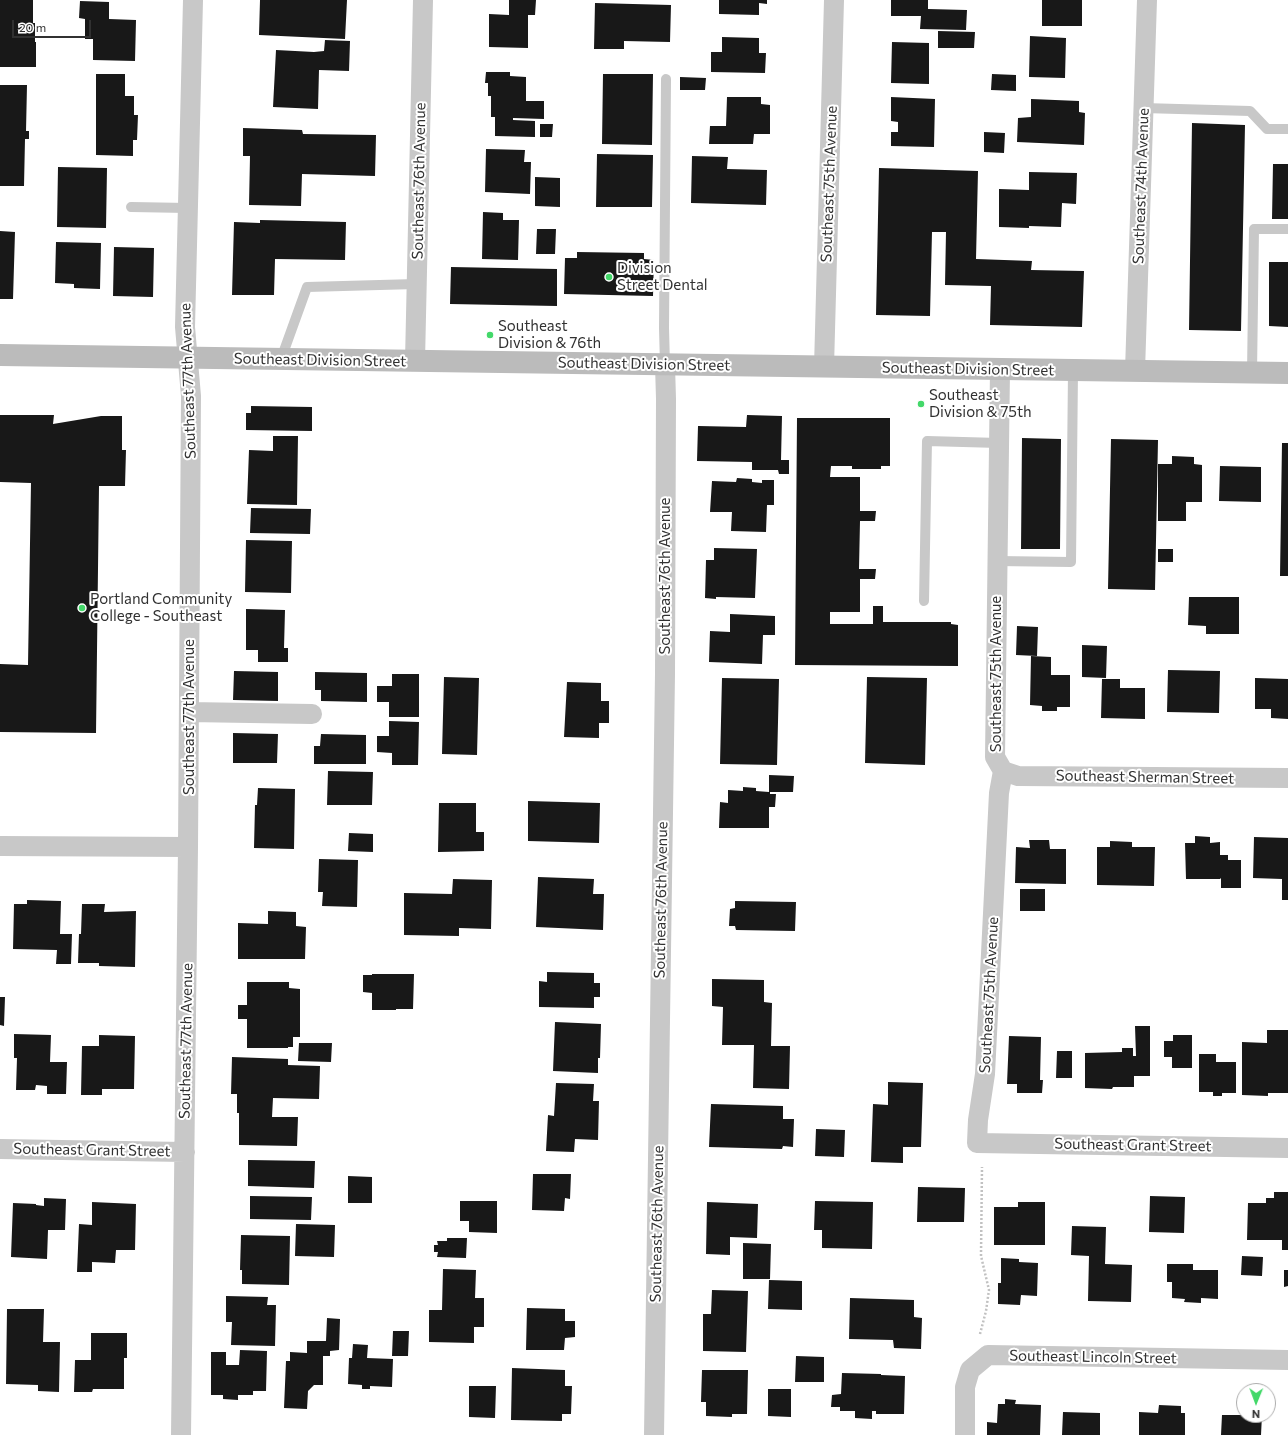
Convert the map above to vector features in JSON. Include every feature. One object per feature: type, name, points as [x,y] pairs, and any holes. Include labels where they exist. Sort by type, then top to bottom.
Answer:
[{"type":"main road","name":"Southeast Division Street","points":[[0,355],[1288,373]]},
{"type":"street","name":"Southeast 77th Avenue","points":[[181,1435],[188,847],[191,396],[185,327],[193,0]]},
{"type":"street","name":"Southeast 76th Avenue","points":[[415,361],[424,0]]},
{"type":"street","name":"Southeast 75th Avenue","points":[[824,367],[834,0]]},
{"type":"street","name":"Southeast 74th Avenue","points":[[1135,371],[1147,0]]},
{"type":"street","name":"Southeast 76th Avenue","points":[[654,1435],[665,666],[665,365]]},
{"type":"street","name":"Southeast 75th Avenue","points":[[977,1143],[978,1120],[985,1074],[999,793],[1003,771],[995,757],[1000,370]]},
{"type":"street","points":[[189,712],[312,714]]},
{"type":"street","name":"Southeast Sherman Street","points":[[1003,771],[1018,776],[1288,778]]},
{"type":"street","points":[[0,846],[188,847]]},
{"type":"street","name":"Southeast Grant Street","points":[[977,1143],[1288,1148]]},
{"type":"street","name":"Southeast Grant Street","points":[[0,1149],[185,1152]]},
{"type":"street","name":"Southeast Lincoln Street","points":[[965,1435],[965,1387],[970,1370],[988,1355],[1288,1360]]},
{"type":"lane","points":[[665,365],[666,79]]},
{"type":"lane","points":[[1144,108],[1250,111],[1267,128],[1288,129]]},
{"type":"lane","points":[[131,207],[188,208]]},
{"type":"lane","points":[[1252,373],[1254,229],[1288,229]]},
{"type":"lane","points":[[281,359],[307,287],[416,284]]},
{"type":"lane","points":[[997,561],[1071,562],[1073,370]]},
{"type":"lane","points":[[924,601],[927,442],[999,443]]},
{"type":"path","points":[[977,1143],[982,1167],[981,1256],[989,1290],[980,1335],[988,1355]]},
{"type":"building","points":[[0,0],[33,0],[36,67],[0,67]]},
{"type":"building","points":[[260,0],[347,0],[345,39],[259,35]]},
{"type":"building","points":[[509,0],[536,0],[535,15],[528,15],[528,48],[489,47],[489,14],[509,15]]},
{"type":"building","points":[[719,0],[767,0],[767,4],[759,3],[759,15],[719,14]]},
{"type":"building","points":[[891,0],[928,0],[928,9],[967,10],[966,30],[920,29],[921,16],[891,16]]},
{"type":"building","points":[[1042,0],[1082,0],[1082,26],[1042,26]]},
{"type":"building","points":[[80,1],[109,2],[109,19],[136,20],[135,61],[93,60],[93,39],[85,39],[85,19],[79,18]]},
{"type":"building","points":[[595,3],[671,5],[670,42],[624,41],[624,49],[594,49]]},
{"type":"building","points":[[938,31],[975,32],[974,48],[938,48]]},
{"type":"building","points":[[1030,36],[1066,38],[1065,78],[1029,77]]},
{"type":"building","points":[[722,37],[759,38],[759,53],[766,53],[765,73],[711,72],[711,52],[722,52]]},
{"type":"building","points":[[325,40],[350,41],[349,71],[319,70],[318,109],[273,107],[276,50],[314,52],[324,51]]},
{"type":"building","points":[[892,42],[929,43],[929,84],[891,83]]},
{"type":"building","points":[[486,72],[510,72],[510,76],[526,77],[526,101],[544,101],[544,119],[513,118],[513,120],[535,121],[535,137],[495,136],[495,117],[491,117],[491,96],[488,96],[488,83],[485,83]]},
{"type":"building","points":[[96,74],[125,74],[125,96],[134,96],[134,115],[138,115],[137,140],[133,140],[133,156],[96,155]]},
{"type":"building","points":[[603,74],[653,74],[652,145],[602,144]]},
{"type":"building","points":[[992,74],[1016,75],[1016,91],[991,90]]},
{"type":"building","points":[[680,77],[706,78],[705,90],[680,90]]},
{"type":"building","points":[[0,85],[27,85],[26,131],[29,131],[29,139],[25,139],[24,186],[0,186]]},
{"type":"building","points":[[727,97],[761,97],[761,104],[770,105],[770,134],[754,134],[753,144],[709,144],[710,126],[726,126]]},
{"type":"building","points":[[891,97],[935,99],[934,147],[891,146],[891,132],[898,132],[898,122],[891,121]]},
{"type":"building","points":[[1031,99],[1079,101],[1079,112],[1085,113],[1084,145],[1017,142],[1018,118],[1031,117]]},
{"type":"building","points":[[1192,123],[1245,125],[1241,331],[1189,330]]},
{"type":"building","points":[[540,124],[553,124],[552,137],[540,137]]},
{"type":"building","points":[[243,128],[302,130],[303,134],[376,135],[375,176],[302,174],[301,206],[249,205],[250,156],[243,156]]},
{"type":"building","points":[[984,132],[1005,133],[1004,153],[984,152]]},
{"type":"building","points":[[486,149],[525,150],[524,162],[531,162],[530,194],[485,192]]},
{"type":"building","points":[[597,154],[653,155],[652,207],[596,207]]},
{"type":"building","points":[[692,156],[728,157],[727,169],[767,170],[766,205],[691,203]]},
{"type":"building","points":[[1273,164],[1288,164],[1288,219],[1272,219]]},
{"type":"building","points":[[58,167],[107,168],[106,228],[57,227]]},
{"type":"building","points":[[879,168],[978,171],[976,259],[1032,261],[1031,270],[1084,271],[1082,327],[990,325],[991,286],[945,285],[946,232],[932,232],[930,316],[876,315]]},
{"type":"building","points":[[1029,172],[1077,173],[1076,204],[1062,203],[1061,227],[999,227],[999,189],[1029,190]]},
{"type":"building","points":[[535,177],[560,178],[560,207],[535,206]]},
{"type":"building","points":[[483,212],[503,213],[503,220],[519,220],[518,260],[482,259]]},
{"type":"building","points":[[260,220],[346,222],[345,260],[275,259],[274,295],[232,295],[234,222],[260,223]]},
{"type":"building","points":[[537,229],[556,229],[555,254],[536,254]]},
{"type":"building","points":[[0,231],[15,232],[13,299],[0,299]]},
{"type":"building","points":[[56,242],[101,243],[100,289],[74,288],[74,284],[55,283]]},
{"type":"building","points":[[114,247],[154,248],[153,297],[113,296]]},
{"type":"building","name":"Division Street Dental","points":[[577,252],[644,253],[644,259],[654,260],[653,296],[564,294],[565,258],[577,258]]},
{"type":"building","points":[[1269,262],[1288,262],[1288,327],[1269,326]]},
{"type":"building","points":[[451,267],[557,269],[557,306],[450,304]]},
{"type":"building","points":[[251,406],[312,407],[312,431],[246,430],[246,413],[251,413]]},
{"type":"building","points":[[0,415],[54,415],[53,424],[101,416],[122,416],[122,450],[126,450],[125,486],[99,486],[96,733],[0,732],[0,664],[28,665],[31,483],[0,482]]},
{"type":"building","points":[[747,415],[782,416],[781,460],[789,460],[789,474],[779,474],[778,470],[752,470],[752,462],[697,461],[698,426],[746,427]]},
{"type":"building","points":[[797,418],[890,418],[890,466],[881,466],[881,469],[852,469],[852,466],[831,466],[830,477],[860,477],[860,511],[876,511],[875,521],[860,521],[859,569],[876,569],[875,579],[860,579],[860,612],[830,612],[830,624],[873,624],[873,606],[883,606],[883,622],[951,622],[951,624],[958,625],[958,666],[795,665]]},
{"type":"building","points":[[273,436],[298,436],[297,505],[247,504],[249,450],[273,451]]},
{"type":"building","points":[[1022,438],[1061,439],[1060,549],[1021,549]]},
{"type":"building","points":[[1111,439],[1158,440],[1155,590],[1108,589]]},
{"type":"building","points":[[1282,443],[1288,443],[1288,576],[1280,576]]},
{"type":"building","points":[[1172,456],[1194,457],[1194,464],[1202,465],[1202,502],[1186,502],[1186,521],[1158,521],[1158,464],[1172,464]]},
{"type":"building","points":[[1220,466],[1261,467],[1261,502],[1219,501]]},
{"type":"building","points":[[737,478],[752,479],[752,482],[762,483],[762,480],[774,480],[774,505],[767,505],[766,532],[731,531],[732,512],[710,512],[712,481],[736,482]]},
{"type":"building","points":[[251,508],[311,509],[310,534],[250,533]]},
{"type":"building","points":[[246,540],[292,541],[291,593],[245,592]]},
{"type":"building","points":[[714,548],[757,549],[755,598],[705,598],[706,560],[714,560]]},
{"type":"building","points":[[1158,549],[1173,549],[1173,562],[1158,562]]},
{"type":"building","points":[[1189,597],[1239,597],[1239,634],[1206,634],[1206,626],[1188,625]]},
{"type":"building","points":[[246,609],[285,610],[284,648],[288,648],[288,662],[258,662],[258,650],[246,650]]},
{"type":"building","points":[[730,614],[775,616],[775,635],[763,635],[762,664],[709,662],[710,631],[730,632]]},
{"type":"building","points":[[1017,626],[1038,627],[1037,656],[1016,655]]},
{"type":"building","points":[[1082,645],[1107,646],[1106,678],[1082,677]]},
{"type":"building","points":[[1031,656],[1051,657],[1051,675],[1070,675],[1070,707],[1057,707],[1057,711],[1042,711],[1042,706],[1030,705]]},
{"type":"building","points":[[1168,670],[1220,671],[1219,713],[1167,712]]},
{"type":"building","points":[[234,671],[278,672],[278,701],[233,700]]},
{"type":"building","points":[[315,672],[367,673],[367,702],[321,701],[321,690],[315,690]]},
{"type":"building","points":[[392,674],[419,674],[419,717],[389,717],[389,702],[377,702],[377,686],[392,686]]},
{"type":"building","points":[[444,677],[479,678],[477,755],[442,754]]},
{"type":"building","points":[[867,677],[927,678],[925,765],[865,763]]},
{"type":"building","points":[[722,678],[779,679],[777,765],[720,764]]},
{"type":"building","points":[[1255,678],[1288,679],[1288,719],[1271,718],[1271,709],[1255,709]]},
{"type":"building","points":[[1102,679],[1120,679],[1120,688],[1145,688],[1145,719],[1101,718]]},
{"type":"building","points":[[567,682],[601,683],[601,701],[609,701],[609,723],[599,723],[599,738],[564,737]]},
{"type":"building","points":[[389,721],[419,722],[418,765],[392,765],[392,753],[377,752],[377,736],[389,736]]},
{"type":"building","points":[[233,733],[278,734],[277,763],[233,763]]},
{"type":"building","points":[[321,734],[366,735],[366,764],[314,764],[314,746],[320,746]]},
{"type":"building","points":[[328,771],[373,772],[372,805],[327,805]]},
{"type":"building","points":[[769,775],[794,776],[793,792],[770,792],[770,794],[776,794],[775,807],[769,807],[769,828],[719,828],[720,802],[728,803],[728,790],[743,791],[743,787],[756,788],[756,791],[769,792]]},
{"type":"building","points":[[258,788],[295,789],[294,849],[254,848],[255,805],[257,805]]},
{"type":"building","points":[[528,801],[600,803],[599,843],[528,841]]},
{"type":"building","points":[[439,803],[476,803],[476,832],[484,832],[484,851],[438,852]]},
{"type":"building","points":[[349,833],[373,834],[373,852],[348,851]]},
{"type":"building","points":[[1195,836],[1210,837],[1210,843],[1220,842],[1220,855],[1228,855],[1228,860],[1241,860],[1241,888],[1221,888],[1221,878],[1186,879],[1185,843],[1195,843]]},
{"type":"building","points":[[1254,837],[1288,838],[1288,900],[1282,900],[1282,879],[1253,878]]},
{"type":"building","points":[[1029,840],[1049,840],[1050,849],[1066,849],[1066,884],[1015,883],[1016,847],[1030,848]]},
{"type":"building","points":[[1110,841],[1132,842],[1132,847],[1155,847],[1154,886],[1097,885],[1097,847],[1110,847]]},
{"type":"building","points":[[319,859],[358,860],[357,907],[322,906],[323,892],[318,892]]},
{"type":"building","points":[[538,877],[594,879],[593,894],[604,894],[603,930],[536,927]]},
{"type":"building","points":[[453,879],[492,880],[491,929],[459,928],[459,936],[404,935],[404,893],[452,894]]},
{"type":"building","points":[[1020,889],[1045,889],[1045,911],[1020,911]]},
{"type":"building","points":[[27,900],[61,901],[60,934],[72,934],[71,964],[56,964],[57,950],[13,949],[14,904],[27,904]]},
{"type":"building","points":[[735,901],[796,902],[795,931],[736,930],[735,926],[729,926],[730,909],[735,908]]},
{"type":"building","points":[[82,904],[105,904],[104,912],[136,911],[135,967],[99,966],[99,963],[78,963]]},
{"type":"building","points":[[268,911],[296,912],[296,926],[306,927],[305,959],[238,959],[238,923],[268,924]]},
{"type":"building","points":[[547,972],[594,973],[594,983],[600,983],[600,997],[594,997],[594,1008],[539,1007],[539,981],[547,982]]},
{"type":"building","points":[[414,974],[413,1009],[372,1010],[372,993],[363,992],[363,975]]},
{"type":"building","points":[[712,979],[764,980],[764,1002],[772,1003],[771,1046],[790,1046],[789,1089],[753,1088],[754,1045],[722,1045],[723,1007],[712,1006]]},
{"type":"building","points":[[247,982],[289,982],[289,988],[300,989],[300,1037],[293,1037],[293,1047],[247,1048],[247,1019],[238,1019],[238,1005],[247,1005]]},
{"type":"building","points":[[0,997],[5,997],[4,1026],[0,1025]]},
{"type":"building","points":[[555,1022],[601,1024],[598,1073],[553,1071]]},
{"type":"building","points":[[1135,1026],[1150,1026],[1150,1076],[1134,1076],[1134,1087],[1113,1087],[1112,1089],[1085,1088],[1085,1053],[1122,1052],[1122,1048],[1133,1048],[1133,1056],[1136,1056]]},
{"type":"building","points":[[1267,1030],[1288,1030],[1288,1093],[1268,1093],[1268,1096],[1242,1095],[1242,1042],[1267,1043]]},
{"type":"building","points":[[14,1034],[51,1035],[50,1062],[67,1062],[66,1094],[47,1094],[47,1086],[36,1085],[35,1090],[16,1090],[17,1058],[14,1058]]},
{"type":"building","points":[[99,1035],[135,1036],[134,1089],[102,1089],[102,1095],[81,1095],[82,1046],[99,1046]]},
{"type":"building","points":[[1173,1035],[1192,1035],[1192,1068],[1172,1068],[1172,1057],[1164,1057],[1164,1041],[1173,1041]]},
{"type":"building","points":[[1009,1036],[1041,1037],[1040,1080],[1043,1080],[1042,1093],[1017,1093],[1017,1084],[1007,1084]]},
{"type":"building","points":[[299,1043],[332,1043],[331,1062],[298,1061]]},
{"type":"building","points":[[1057,1051],[1072,1051],[1072,1078],[1056,1078]]},
{"type":"building","points":[[1199,1054],[1216,1054],[1216,1062],[1236,1062],[1236,1093],[1222,1093],[1222,1096],[1213,1096],[1213,1092],[1199,1092]]},
{"type":"building","points":[[232,1057],[288,1059],[288,1065],[320,1066],[319,1099],[273,1098],[272,1117],[298,1117],[297,1146],[239,1145],[239,1113],[237,1113],[237,1094],[231,1094]]},
{"type":"building","points":[[888,1082],[923,1083],[921,1147],[903,1147],[903,1163],[871,1162],[873,1104],[888,1105]]},
{"type":"building","points":[[556,1083],[594,1084],[593,1101],[599,1101],[598,1140],[575,1139],[574,1152],[546,1151],[548,1115],[554,1116]]},
{"type":"building","points":[[711,1104],[783,1106],[783,1119],[794,1119],[793,1147],[783,1146],[782,1149],[709,1147]]},
{"type":"building","points":[[816,1129],[845,1130],[844,1157],[815,1156]]},
{"type":"building","points":[[248,1160],[315,1161],[314,1188],[248,1186]]},
{"type":"building","points":[[533,1174],[571,1174],[570,1199],[565,1198],[564,1211],[532,1210]]},
{"type":"building","points":[[348,1176],[372,1177],[372,1203],[348,1203]]},
{"type":"building","points":[[918,1187],[965,1188],[964,1222],[917,1222]]},
{"type":"building","points":[[1274,1192],[1288,1192],[1288,1250],[1282,1250],[1282,1240],[1247,1240],[1248,1203],[1266,1203],[1266,1198],[1274,1198]]},
{"type":"building","points":[[250,1196],[312,1197],[311,1220],[250,1219]]},
{"type":"building","points":[[1150,1196],[1185,1197],[1184,1233],[1149,1232]]},
{"type":"building","points":[[44,1198],[66,1199],[65,1230],[48,1230],[47,1259],[11,1257],[13,1203],[36,1204],[44,1206]]},
{"type":"building","points":[[460,1201],[497,1201],[497,1233],[469,1232],[469,1221],[460,1221]]},
{"type":"building","points":[[815,1201],[873,1202],[872,1249],[822,1248],[822,1230],[814,1230]]},
{"type":"building","points":[[92,1202],[136,1204],[135,1250],[116,1250],[115,1263],[92,1262],[92,1272],[77,1272],[79,1224],[92,1225]]},
{"type":"building","points":[[707,1202],[758,1204],[757,1238],[730,1237],[730,1255],[706,1254]]},
{"type":"building","points":[[1018,1202],[1045,1202],[1045,1245],[994,1245],[994,1207],[1018,1207]]},
{"type":"building","points":[[296,1224],[335,1225],[334,1257],[295,1256]]},
{"type":"building","points":[[1072,1226],[1106,1227],[1105,1264],[1132,1265],[1131,1302],[1088,1301],[1089,1256],[1071,1255]]},
{"type":"building","points":[[241,1235],[290,1236],[289,1285],[242,1284],[242,1270],[240,1270]]},
{"type":"building","points":[[447,1238],[467,1238],[466,1258],[437,1257],[438,1252],[434,1252],[434,1245],[438,1245],[437,1241],[447,1241]]},
{"type":"building","points":[[743,1243],[771,1244],[770,1279],[743,1279]]},
{"type":"building","points":[[1242,1256],[1263,1257],[1262,1276],[1241,1275]]},
{"type":"building","points":[[1001,1258],[1019,1259],[1019,1262],[1038,1263],[1037,1296],[1021,1295],[1020,1305],[998,1304],[998,1283],[1001,1283]]},
{"type":"building","points":[[1167,1264],[1193,1264],[1193,1270],[1218,1270],[1218,1299],[1201,1298],[1201,1303],[1184,1302],[1185,1299],[1172,1298],[1172,1282],[1167,1282]]},
{"type":"building","points":[[443,1269],[476,1270],[475,1298],[484,1298],[484,1327],[474,1327],[474,1343],[429,1342],[429,1310],[442,1310]]},
{"type":"building","points":[[1284,1270],[1288,1270],[1288,1286],[1284,1287]]},
{"type":"building","points":[[769,1280],[802,1281],[802,1310],[768,1309]]},
{"type":"building","points":[[712,1290],[748,1291],[746,1352],[703,1351],[703,1314],[711,1314]]},
{"type":"building","points":[[226,1296],[268,1297],[267,1305],[276,1305],[275,1346],[231,1345],[232,1322],[226,1322]]},
{"type":"building","points":[[850,1298],[914,1300],[914,1317],[922,1318],[921,1349],[894,1348],[893,1340],[849,1339]]},
{"type":"building","points":[[527,1308],[565,1309],[565,1321],[575,1321],[575,1337],[565,1338],[564,1350],[526,1350]]},
{"type":"building","points":[[7,1309],[44,1309],[43,1342],[60,1342],[59,1392],[38,1391],[38,1385],[6,1384]]},
{"type":"building","points":[[327,1318],[340,1319],[339,1350],[330,1351],[330,1356],[323,1356],[323,1385],[314,1385],[308,1391],[307,1409],[284,1408],[286,1361],[290,1361],[290,1352],[307,1353],[307,1341],[326,1341]]},
{"type":"building","points":[[393,1331],[409,1331],[408,1356],[392,1356]]},
{"type":"building","points":[[91,1333],[127,1333],[127,1358],[124,1358],[124,1389],[93,1389],[92,1392],[74,1392],[75,1360],[91,1360]]},
{"type":"building","points":[[353,1344],[368,1345],[367,1358],[393,1359],[392,1387],[370,1386],[370,1389],[362,1389],[362,1385],[348,1384],[349,1358],[352,1358]]},
{"type":"building","points":[[240,1350],[267,1351],[266,1391],[253,1391],[253,1395],[238,1395],[238,1400],[223,1399],[223,1395],[211,1395],[211,1352],[226,1352],[226,1365],[239,1365]]},
{"type":"building","points":[[796,1356],[824,1357],[824,1382],[795,1382]]},
{"type":"building","points":[[512,1368],[565,1370],[565,1386],[572,1386],[571,1414],[562,1414],[562,1421],[511,1420]]},
{"type":"building","points":[[702,1370],[748,1370],[747,1414],[732,1414],[732,1417],[706,1416],[706,1402],[701,1402]]},
{"type":"building","points":[[842,1373],[905,1376],[904,1414],[876,1414],[876,1411],[872,1411],[872,1419],[855,1418],[855,1411],[840,1411],[840,1407],[831,1407],[832,1395],[841,1394]]},
{"type":"building","points":[[469,1386],[496,1386],[495,1418],[469,1417]]},
{"type":"building","points":[[768,1389],[791,1389],[791,1417],[768,1416]]},
{"type":"building","points":[[1005,1399],[1016,1400],[1015,1404],[1041,1405],[1040,1435],[987,1435],[987,1422],[997,1423],[998,1404],[1005,1404]]},
{"type":"building","points":[[1159,1405],[1181,1406],[1181,1413],[1185,1413],[1185,1435],[1139,1435],[1139,1412],[1158,1413]]},
{"type":"building","points":[[1063,1412],[1100,1413],[1100,1435],[1062,1435]]},
{"type":"building","points":[[1222,1415],[1236,1415],[1236,1423],[1262,1423],[1261,1435],[1221,1435]]},
{"type":"place","name":"Division Street Dental","points":[[609,277]]},
{"type":"place","name":"Southeast Division & 76th","points":[[490,335]]},
{"type":"place","name":"Southeast Division & 75th","points":[[921,404]]},
{"type":"place","name":"Portland Community College - Southeast","points":[[82,608]]}]
